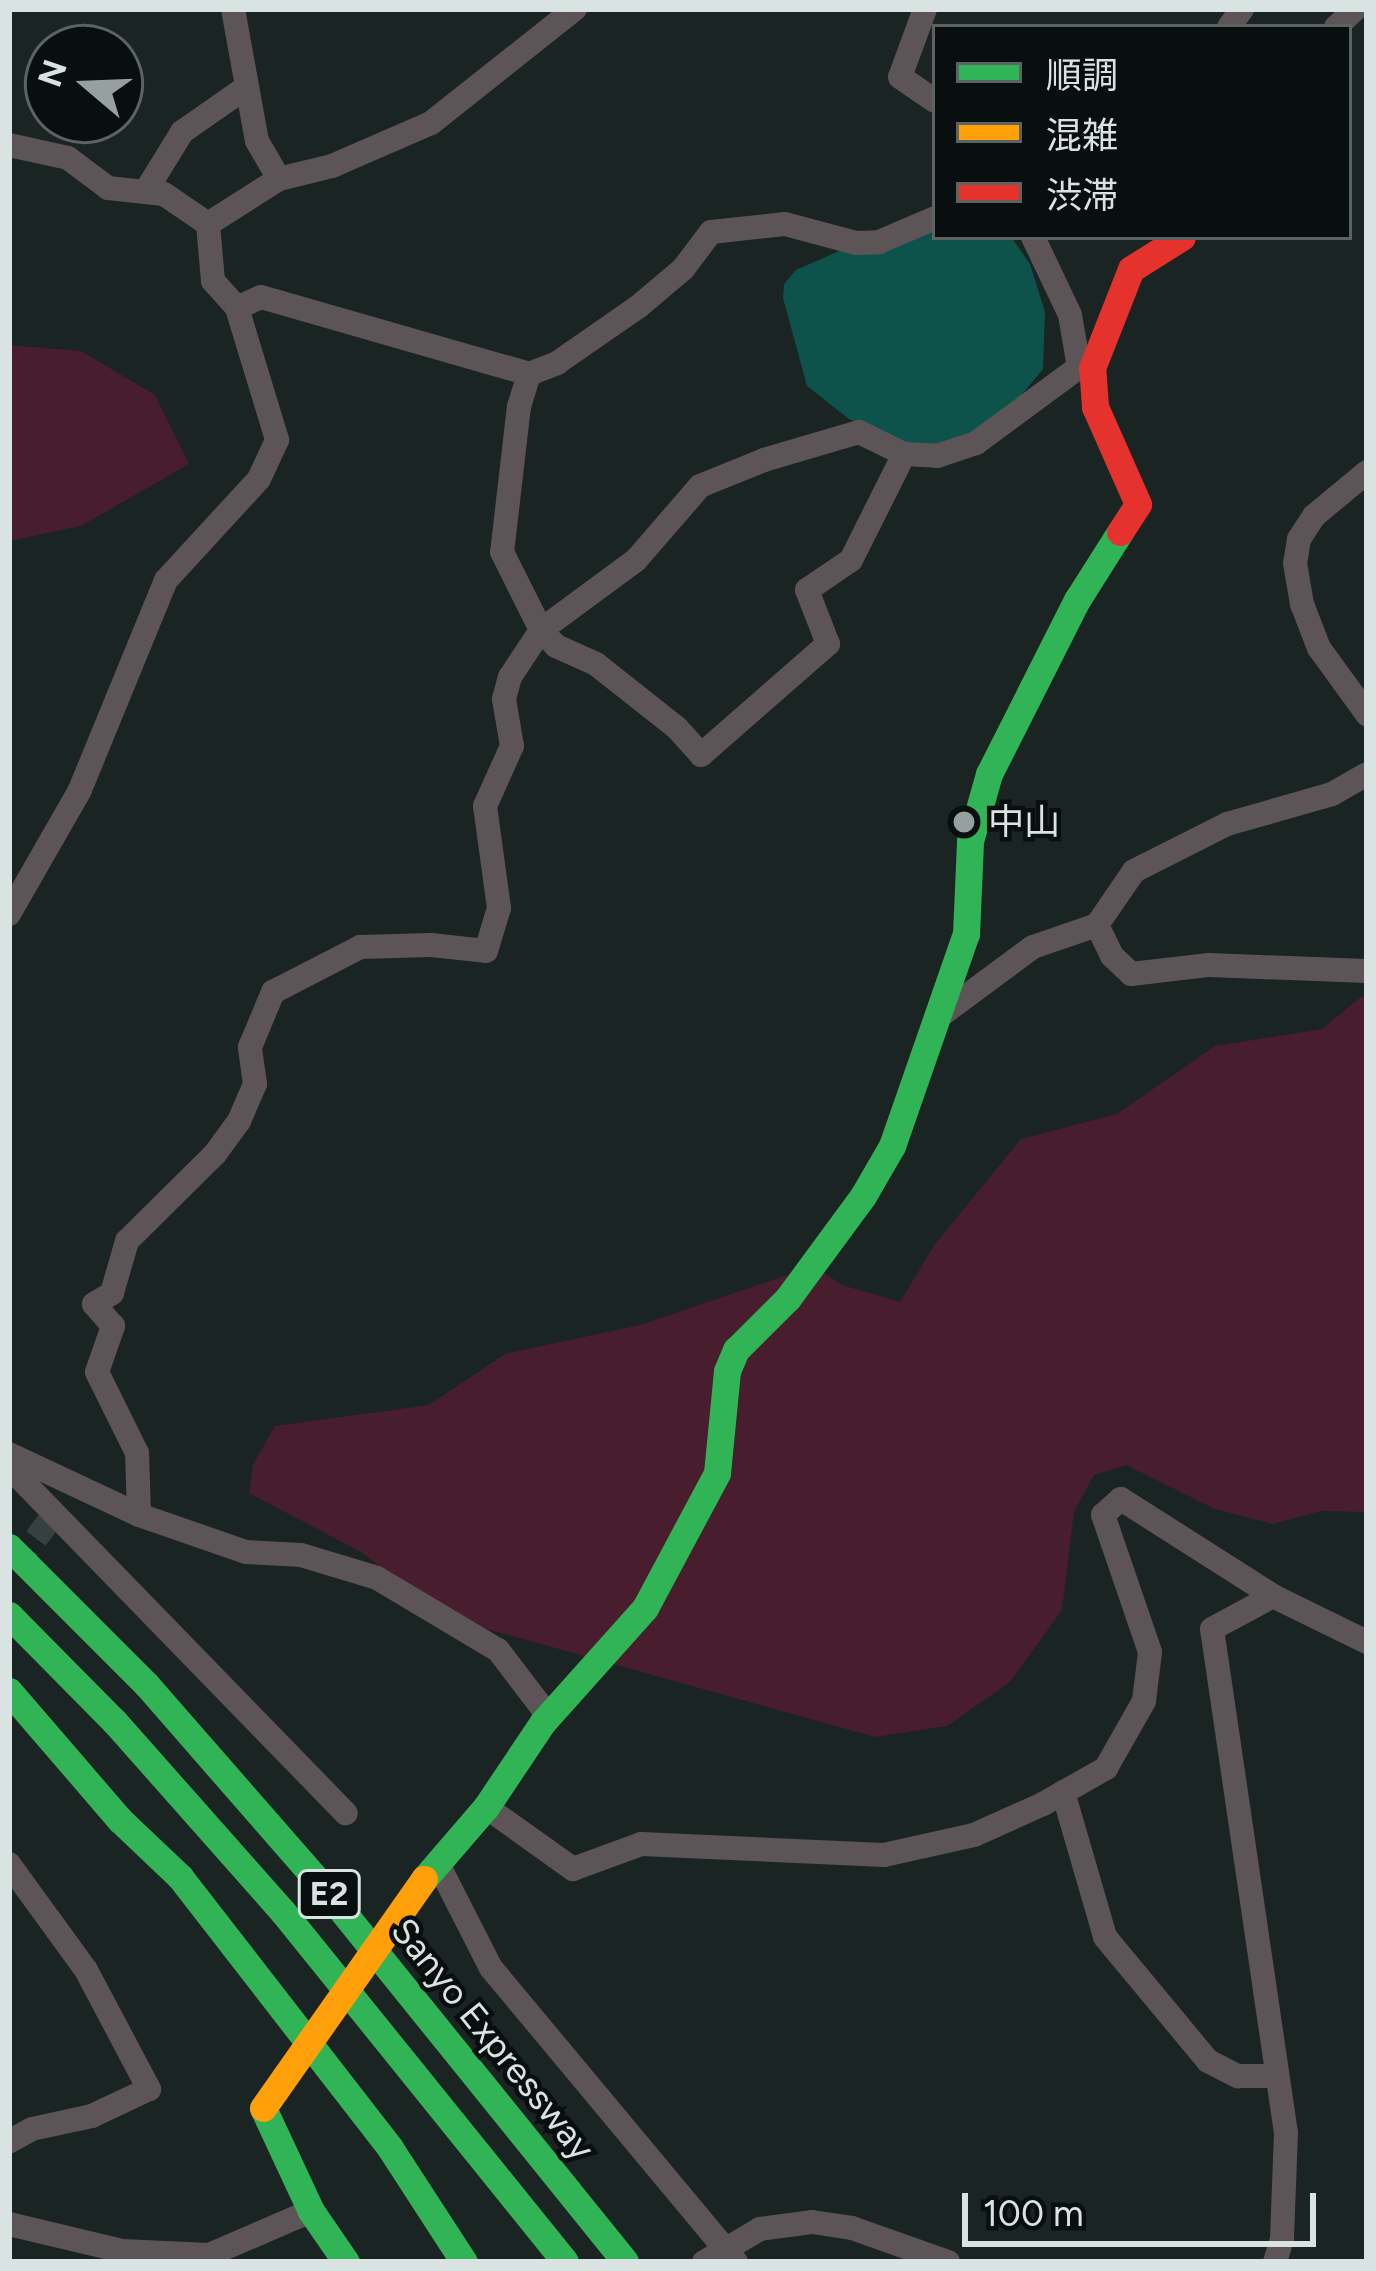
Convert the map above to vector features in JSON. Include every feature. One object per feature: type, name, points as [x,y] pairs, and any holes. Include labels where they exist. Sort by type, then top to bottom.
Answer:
[{"type":"main road","points":[[346,2262],[311,2211],[263,2108],[431,1872],[486,1807],[549,1718],[645,1608],[717,1473],[727,1371],[736,1350],[788,1298],[863,1196],[892,1146],[966,934],[970,841],[989,774],[1076,600],[1138,504],[1095,406],[1086,368],[1131,269],[1177,240]]},
{"type":"main road","name":"Sanyo Expressway","points":[[9,1547],[146,1684],[318,1881],[625,2262]]},
{"type":"main road","name":"E2","points":[[9,1615],[114,1720],[283,1912],[565,2262]]},
{"type":"main road","points":[[9,1691],[120,1820],[180,1877],[309,2050],[390,2148],[464,2262]]},
{"type":"street","points":[[232,9],[257,141],[279,179]]},
{"type":"street","points":[[208,224],[279,179],[332,166],[431,123],[575,9]]},
{"type":"street","points":[[925,9],[900,77],[932,99]]},
{"type":"street","points":[[147,189],[182,133],[245,88]]},
{"type":"street","points":[[9,145],[68,158],[108,188],[164,194],[208,224]]},
{"type":"street","points":[[237,308],[261,297],[529,374],[557,363],[638,307],[683,269],[711,232],[785,224],[856,242],[879,242],[932,219]]},
{"type":"street","points":[[9,914],[80,790],[166,580],[259,479],[277,440],[237,308],[213,281],[208,224]]},
{"type":"street","points":[[139,1515],[137,1454],[97,1372],[113,1326],[94,1304],[112,1293],[127,1241],[214,1154],[239,1121],[255,1084],[250,1047],[273,992],[360,947],[431,945],[486,951],[499,908],[485,806],[512,746],[504,699],[510,677],[541,630],[636,560],[700,486],[764,460],[859,432],[904,454],[937,456],[976,443],[1086,368],[1070,315],[1034,240]]},
{"type":"street","points":[[529,374],[519,406],[502,551],[541,630],[556,646],[596,664],[632,691],[701,755],[737,729],[828,644],[807,590],[851,560],[904,454]]},
{"type":"street","points":[[1367,472],[1314,516],[1299,539],[1295,563],[1302,604],[1319,648],[1367,714]]},
{"type":"street","points":[[940,1015],[1033,947],[1096,925],[1134,871],[1227,824],[1332,794],[1367,774]]},
{"type":"street","points":[[1096,925],[1112,956],[1131,974],[1210,965],[1367,971]]},
{"type":"street","points":[[9,1454],[139,1515],[246,1552],[301,1555],[377,1578],[498,1650],[549,1718]]},
{"type":"street","points":[[9,1467],[346,1814]]},
{"type":"street","points":[[486,1807],[573,1869],[641,1844],[884,1855],[974,1834],[1063,1792],[1106,1768],[1144,1701],[1150,1652],[1103,1516],[1121,1499],[1274,1596],[1367,1642]]},
{"type":"street","points":[[1274,1596],[1212,1629],[1286,2133],[1282,2239],[1275,2262]]},
{"type":"street","points":[[1063,1792],[1105,1937],[1208,2061],[1238,2076],[1276,2076]]},
{"type":"street","points":[[9,1864],[86,1970],[149,2089],[92,2116],[32,2129],[9,2142]]},
{"type":"street","points":[[431,1872],[491,1968],[720,2257],[760,2229],[812,2222],[852,2228],[948,2262]]},
{"type":"street","points":[[9,2224],[122,2251],[207,2259],[311,2211]]},
{"type":"shaded area","points":[[9,345],[81,351],[155,395],[189,464],[81,526],[9,541]]},
{"type":"shaded area","points":[[1367,997],[1367,1512],[1321,1511],[1273,1524],[1215,1509],[1126,1465],[1094,1475],[1074,1512],[1062,1610],[1010,1682],[947,1726],[875,1737],[451,1619],[361,1552],[249,1493],[253,1465],[275,1426],[429,1405],[505,1354],[640,1325],[814,1266],[842,1285],[900,1302],[935,1244],[1021,1139],[1117,1114],[1215,1046],[1322,1029]]},
{"type":"water","points":[[932,232],[932,240],[1013,240],[1030,264],[1045,312],[1043,369],[1014,404],[947,448],[906,445],[849,419],[807,386],[783,298],[784,284],[796,270],[846,248]]},
{"type":"tunnel","points":[[14,1567],[56,1512]]},
{"type":"traffic: fast","points":[[424,1879],[486,1807],[543,1722],[645,1608],[717,1473],[727,1371],[736,1350],[788,1298],[863,1196],[892,1146],[966,934],[970,841],[989,774],[1077,600],[1120,532]]},
{"type":"traffic: fast","points":[[9,1547],[146,1684],[318,1881],[625,2262]]},
{"type":"traffic: fast","points":[[9,1615],[114,1721],[283,1912],[565,2262]]},
{"type":"traffic: fast","points":[[9,1691],[120,1820],[180,1877],[390,2148],[464,2262]]},
{"type":"traffic: fast","points":[[263,2108],[311,2211],[346,2262]]},
{"type":"traffic: jam","points":[[1120,532],[1138,504],[1095,407],[1092,368],[1131,269],[1177,240]]},
{"type":"traffic: slow","points":[[263,2108],[424,1879]]},
{"type":"place","name":"中山","points":[[964,822]]}]
